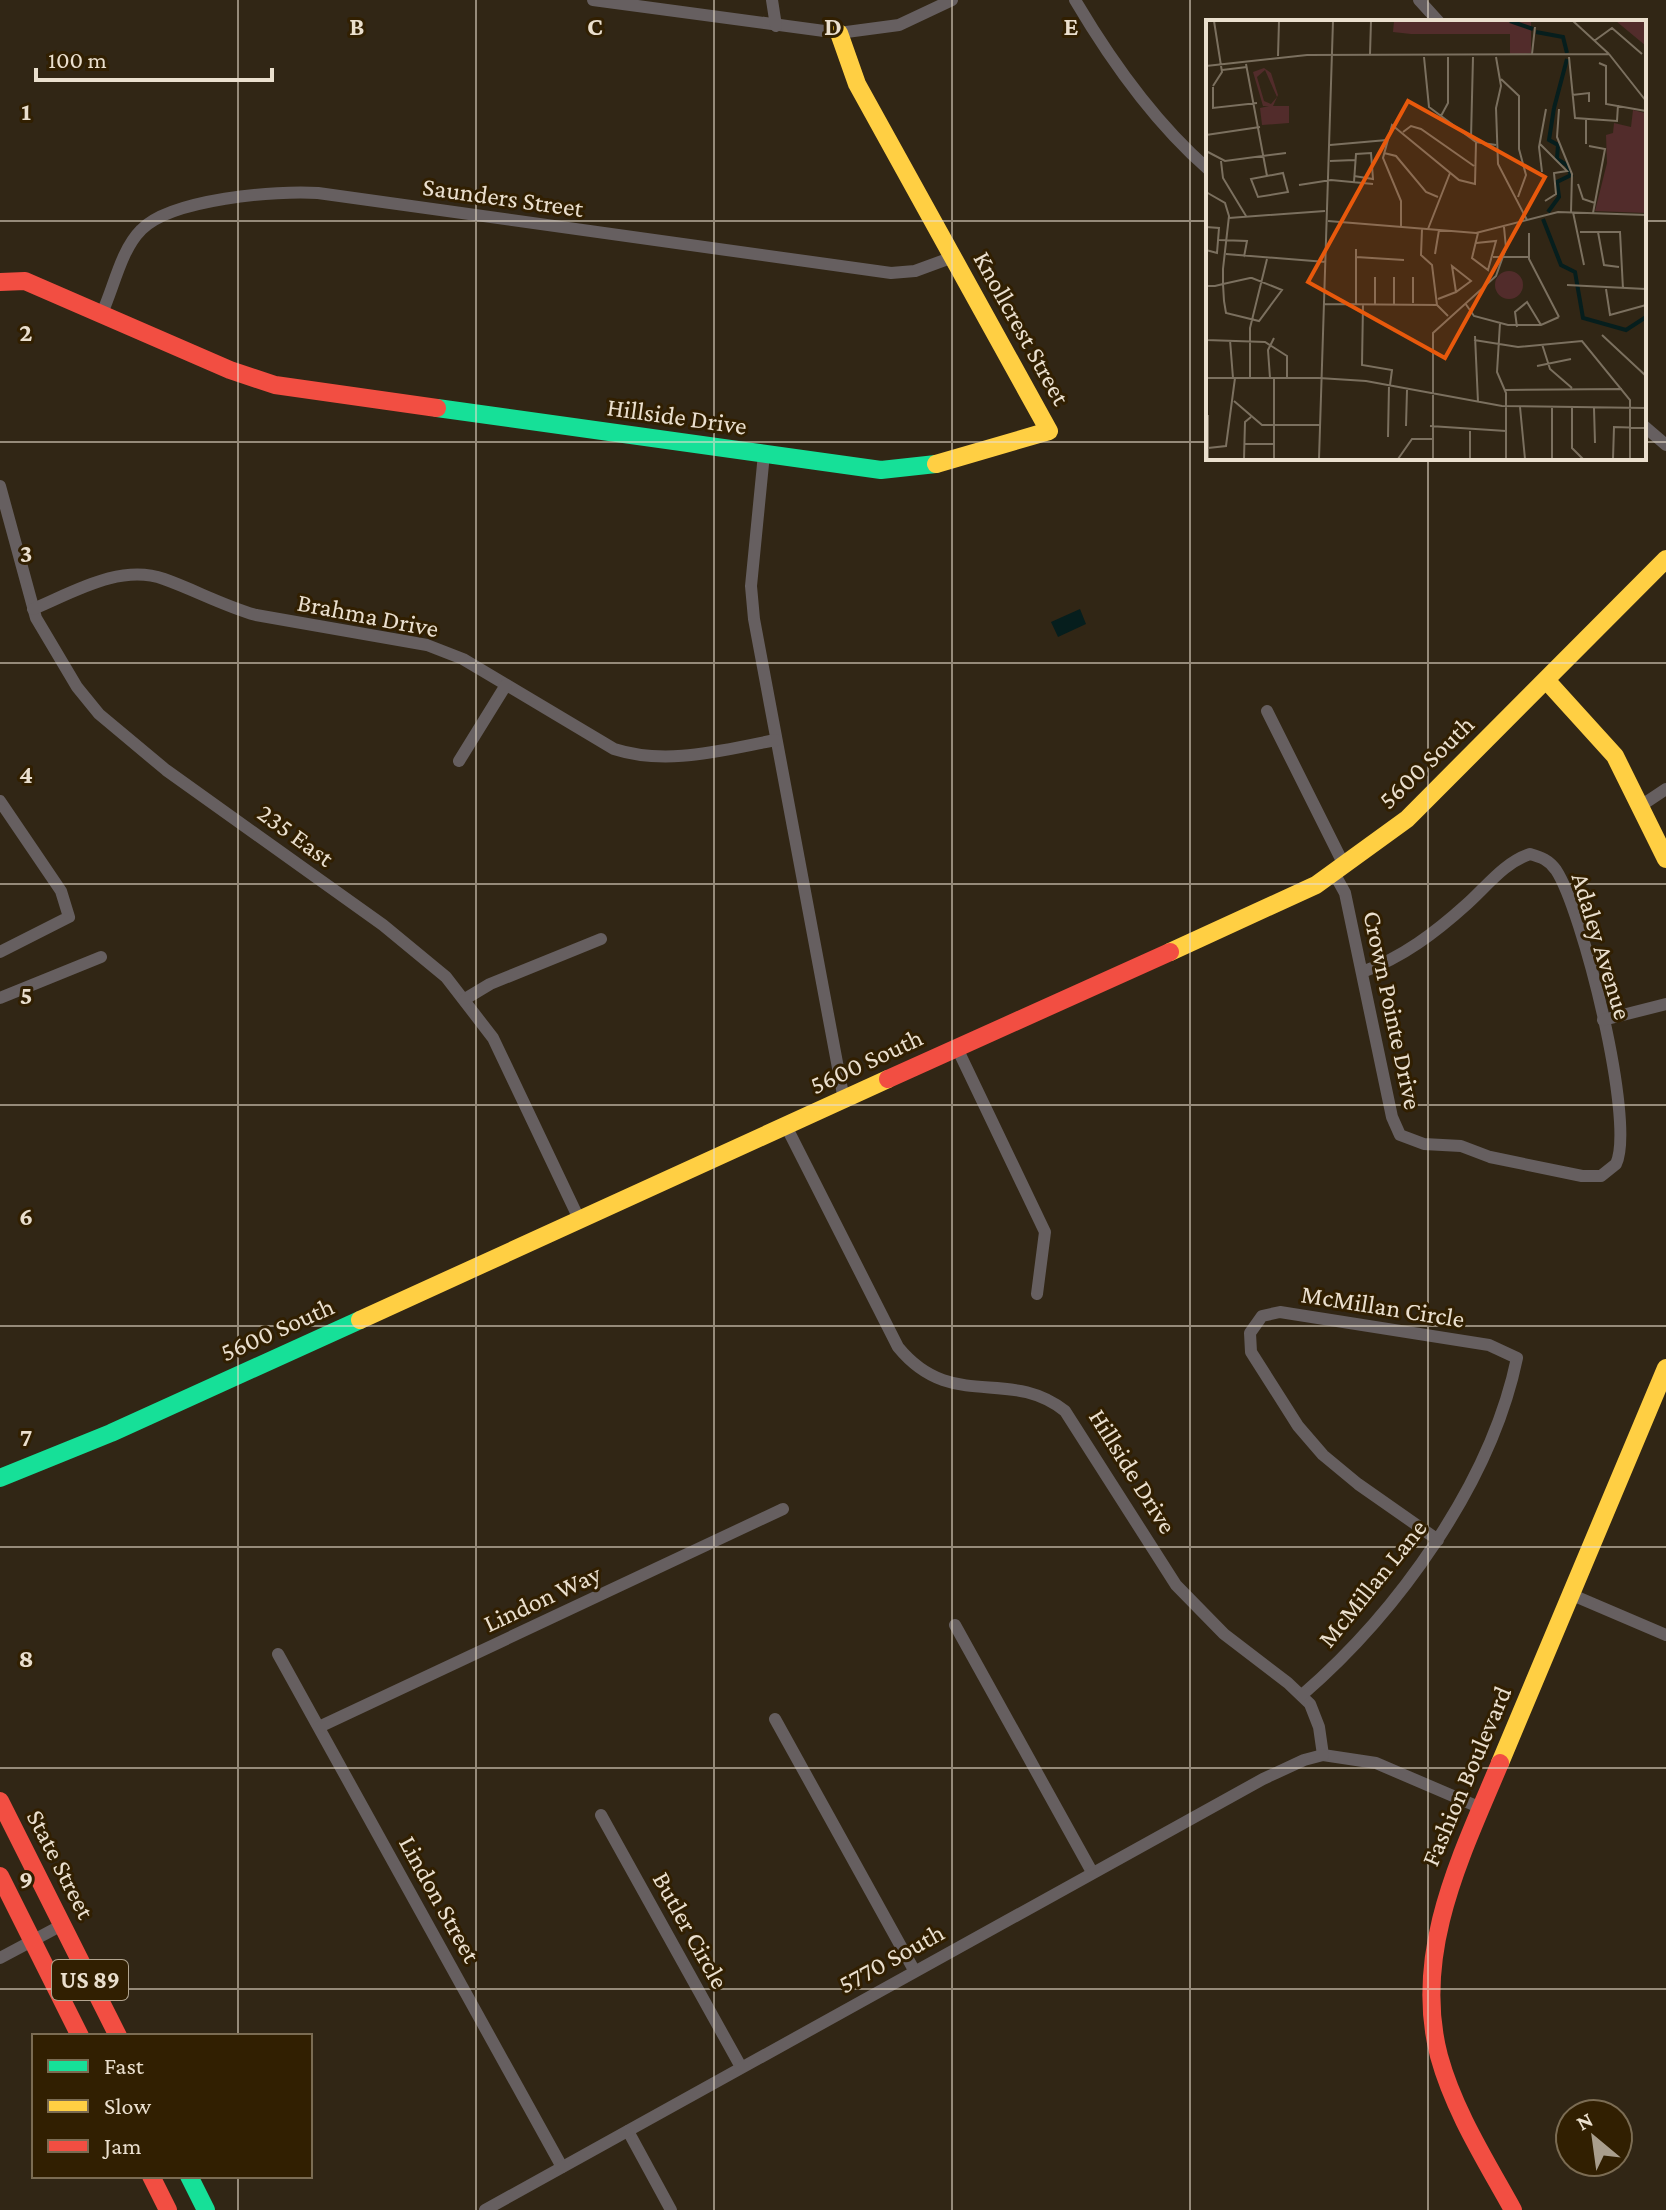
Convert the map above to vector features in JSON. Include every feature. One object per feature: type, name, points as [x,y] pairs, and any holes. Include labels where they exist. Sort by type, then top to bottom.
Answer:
[{"type":"street","points":[[593,0],[839,33],[899,25],[952,0]]},
{"type":"street","points":[[772,0],[776,26]]},
{"type":"street","points":[[1075,0],[1127,79],[1162,123],[1206,167]]},
{"type":"street","points":[[1419,0],[1437,20]]},
{"type":"street","name":"Knollcrest Street","points":[[764,454],[881,470],[915,470],[980,454],[1049,431],[857,84],[839,33]]},
{"type":"street","name":"Saunders Street","points":[[102,313],[131,245],[154,220],[190,208],[265,193],[318,193],[891,273],[915,271],[953,257]]},
{"type":"street","name":"Hillside Drive","points":[[0,282],[25,281],[230,370],[275,385],[764,454],[751,586],[776,740],[844,1100]]},
{"type":"street","points":[[1646,428],[1666,445]]},
{"type":"street","name":"235 East","points":[[0,486],[33,609],[56,657],[99,714],[166,770],[418,951],[465,999],[509,1067],[580,1221]]},
{"type":"street","name":"5600 South","points":[[0,1478],[111,1433],[580,1221],[1283,901],[1340,870],[1407,819],[1666,559]]},
{"type":"street","name":"Brahma Drive","points":[[33,609],[115,577],[162,578],[256,615],[387,635],[427,645],[463,659],[614,749],[635,756],[662,759],[776,740]]},
{"type":"street","points":[[1547,681],[1599,736],[1642,805],[1666,859]]},
{"type":"street","points":[[459,761],[506,685]]},
{"type":"street","name":"Crown Pointe Drive","points":[[1267,711],[1340,870],[1392,1117],[1400,1135],[1424,1144],[1461,1146],[1490,1157],[1582,1176],[1609,1172]]},
{"type":"street","points":[[1642,805],[1666,789]]},
{"type":"street","points":[[0,801],[61,891],[69,917],[0,952]]},
{"type":"street","name":"Adaley Avenue","points":[[1362,972],[1400,955],[1428,936],[1510,864],[1530,854],[1544,858],[1563,883],[1603,1020],[1621,1111],[1620,1157],[1609,1172]]},
{"type":"street","points":[[465,999],[490,984],[601,939]]},
{"type":"street","points":[[0,998],[101,957]]},
{"type":"street","points":[[1603,1020],[1666,1004]]},
{"type":"street","points":[[957,1048],[1045,1232],[1037,1294]]},
{"type":"street","name":"Hillside Drive","points":[[786,1126],[898,1347],[915,1368],[954,1386],[1036,1393],[1065,1411],[1176,1585],[1224,1634],[1302,1695],[1315,1717],[1323,1755]]},
{"type":"street","name":"McMillan Circle","points":[[1438,1540],[1358,1484],[1323,1455],[1298,1426],[1256,1360],[1250,1333],[1262,1316],[1280,1312],[1489,1345],[1517,1358]]},
{"type":"street","name":"McMillan Lane","points":[[1302,1695],[1416,1572],[1438,1540],[1462,1502],[1511,1386],[1517,1358]]},
{"type":"street","name":"Fashion Boulevard","points":[[1513,2210],[1444,2079],[1433,2036],[1430,1984],[1440,1919],[1448,1887],[1666,1368]]},
{"type":"street","name":"Lindon Way","points":[[319,1727],[783,1509]]},
{"type":"street","points":[[1570,1594],[1666,1635]]},
{"type":"street","points":[[955,1625],[1092,1872]]},
{"type":"street","name":"Lindon Street","points":[[278,1654],[562,2167]]},
{"type":"street","points":[[775,1719],[914,1970]]},
{"type":"street","points":[[1323,1755],[1376,1763],[1481,1808]]},
{"type":"street","name":"5770 South","points":[[485,2210],[1263,1779],[1304,1760],[1323,1755]]},
{"type":"street","name":"State Street","points":[[0,1801],[117,2034]]},
{"type":"street","name":"Butler Circle","points":[[601,1815],[741,2067]]},
{"type":"street","name":"US 89","points":[[0,1876],[79,2034]]},
{"type":"street","points":[[0,1958],[62,1925]]},
{"type":"street","points":[[628,2131],[671,2210]]},
{"type":"street","points":[[152,2178],[168,2210]]},
{"type":"street","points":[[190,2178],[206,2210]]},
{"type":"water","points":[[1080,609],[1086,624],[1058,637],[1051,622]]},
{"type":"traffic: fast","points":[[437,408],[881,470],[936,464]]},
{"type":"traffic: fast","points":[[0,1478],[111,1433],[360,1320]]},
{"type":"traffic: fast","points":[[190,2178],[206,2210]]},
{"type":"traffic: slow","points":[[839,33],[857,84],[1049,431],[936,464]]},
{"type":"traffic: slow","points":[[1170,952],[1316,885],[1407,819],[1666,559]]},
{"type":"traffic: slow","points":[[1547,681],[1615,756],[1666,859]]},
{"type":"traffic: slow","points":[[360,1320],[888,1079]]},
{"type":"traffic: slow","points":[[1500,1763],[1666,1368]]},
{"type":"traffic: jam","points":[[0,282],[25,281],[230,370],[275,385],[437,408]]},
{"type":"traffic: jam","points":[[888,1079],[1170,952]]},
{"type":"traffic: jam","points":[[1500,1763],[1456,1869],[1445,1906],[1436,1943],[1432,2018],[1439,2056],[1453,2096],[1513,2210]]},
{"type":"traffic: jam","points":[[0,1801],[117,2034]]},
{"type":"traffic: jam","points":[[0,1876],[79,2034]]},
{"type":"traffic: jam","points":[[152,2178],[168,2210]]}]
